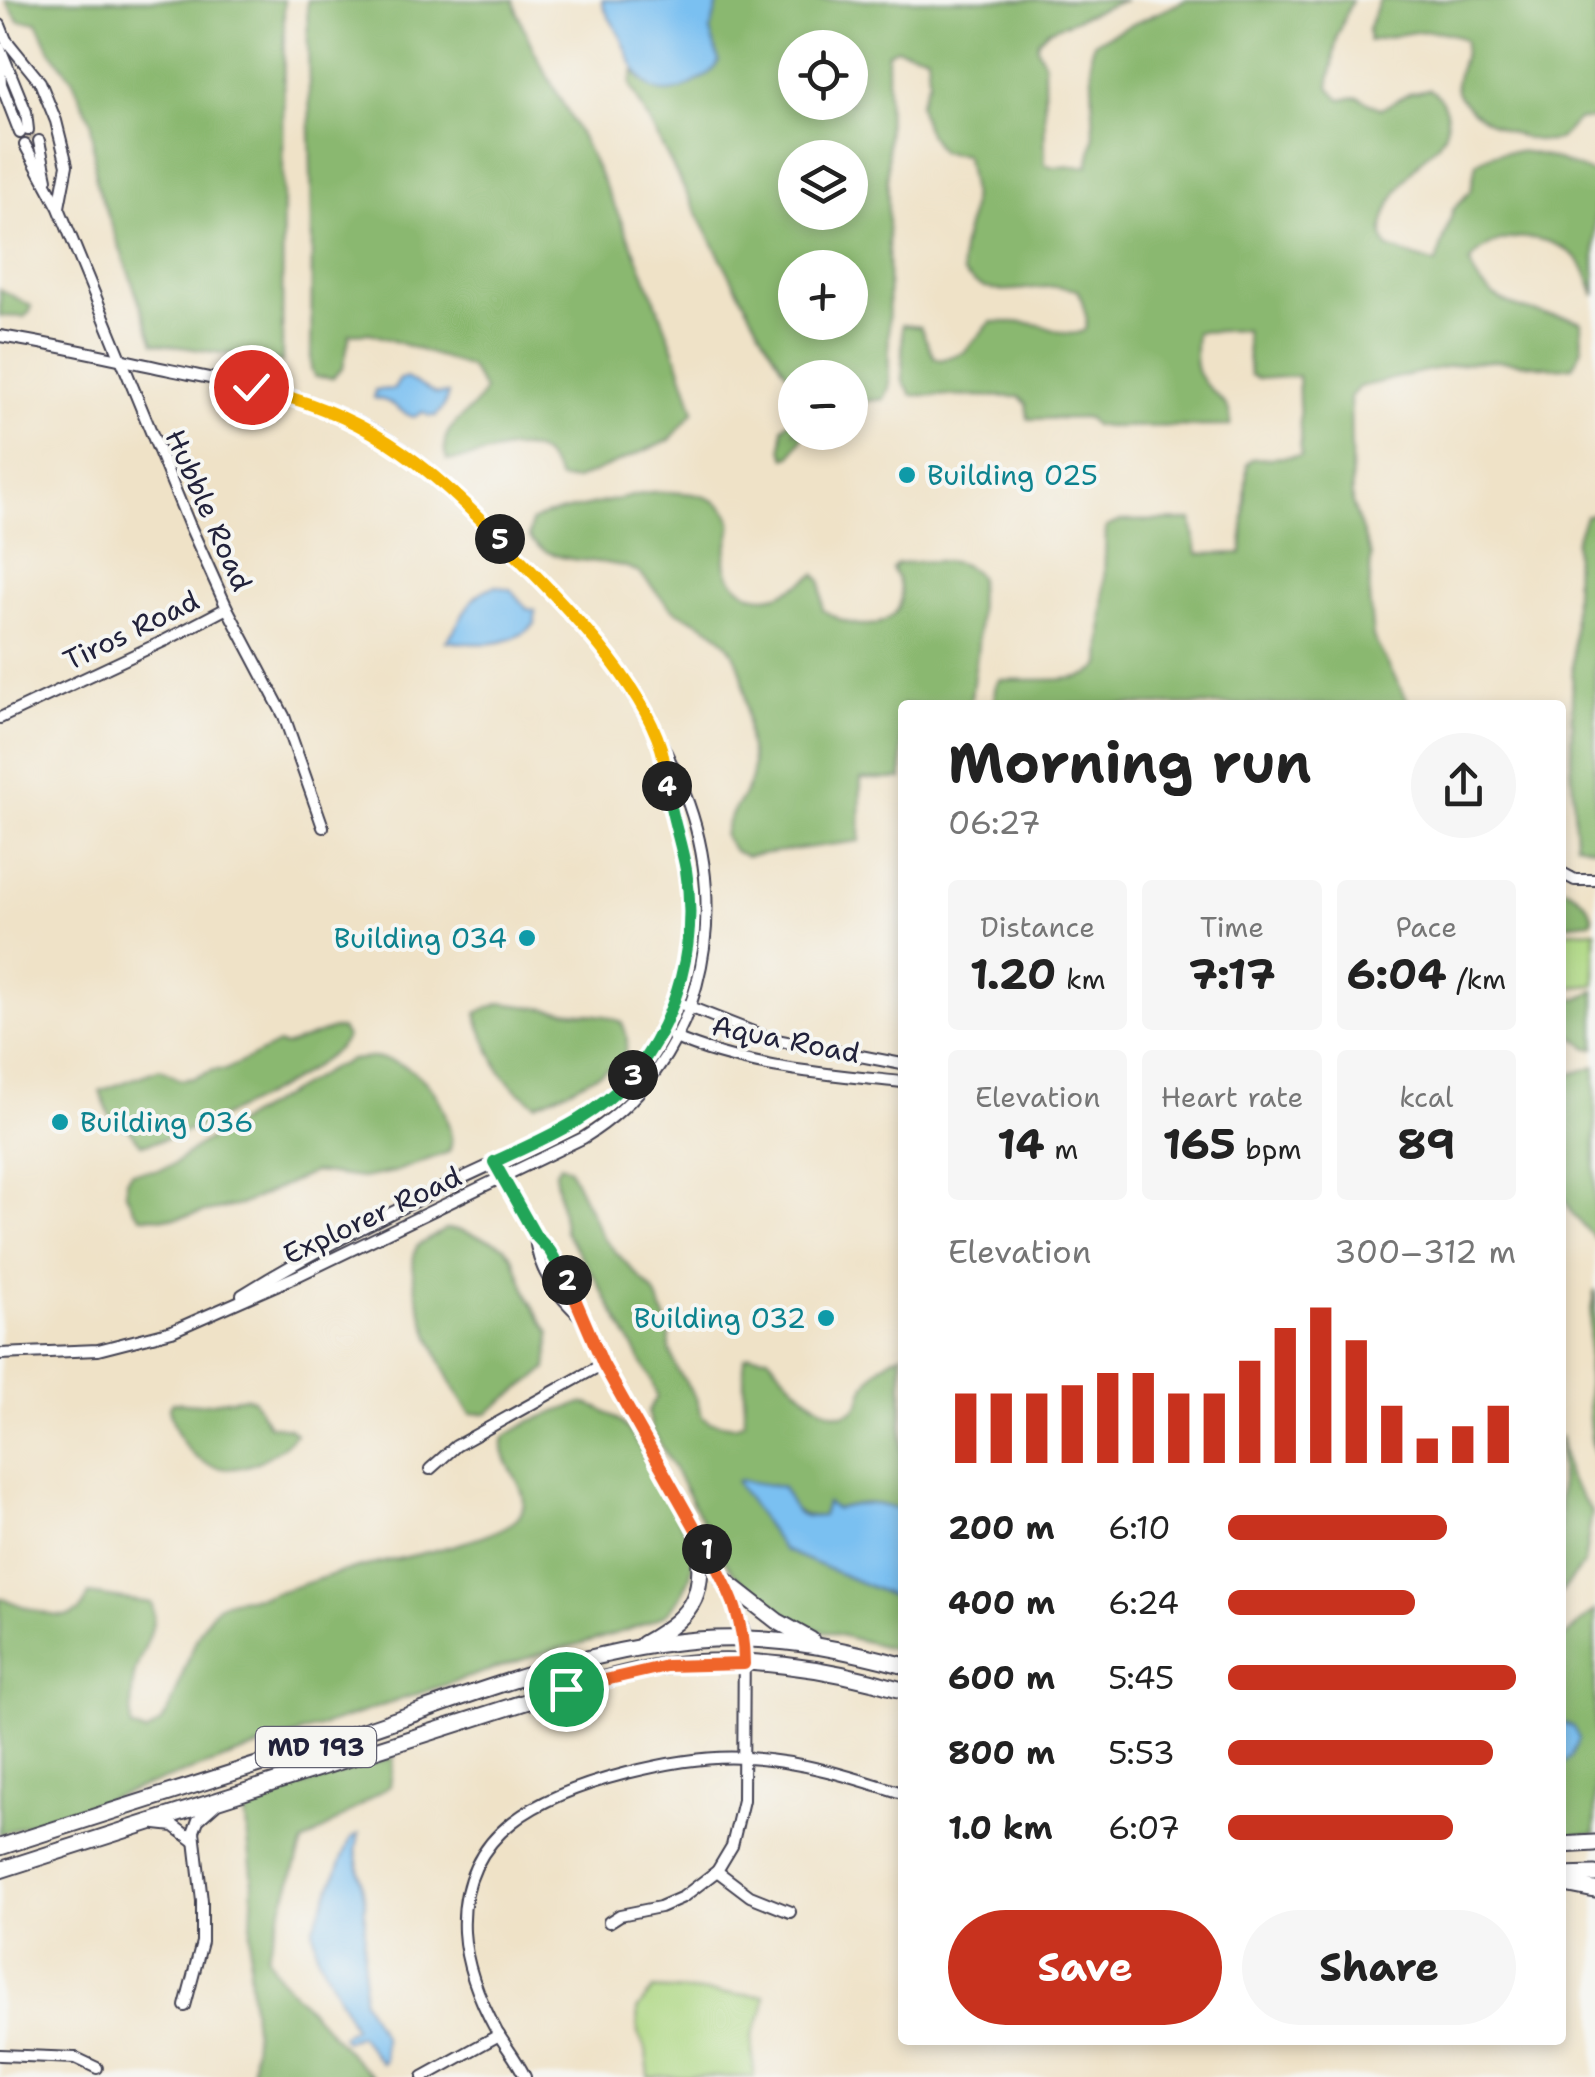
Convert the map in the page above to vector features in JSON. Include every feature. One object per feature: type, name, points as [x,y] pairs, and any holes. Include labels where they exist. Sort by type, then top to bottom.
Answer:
[{"type":"main road","points":[[633,1650],[675,1626],[697,1597],[702,1566],[698,1530]]},
{"type":"main road","points":[[723,1579],[777,1621],[824,1647]]},
{"type":"main road","name":"MD 193","points":[[0,1847],[490,1688],[633,1650],[744,1638],[824,1647],[898,1664]]},
{"type":"main road","name":"MD 193","points":[[0,1870],[566,1689],[666,1666],[744,1664],[822,1670],[898,1689]]},
{"type":"main road","points":[[121,1809],[128,1830]]},
{"type":"main road","points":[[1566,1848],[1595,1843]]},
{"type":"main road","points":[[1566,1850],[1595,1852]]},
{"type":"main road","points":[[1566,1875],[1595,1874]]},
{"type":"main road","points":[[1566,1883],[1595,1890]]},
{"type":"street","name":"Hubble Road","points":[[0,24],[6,40],[40,82],[56,121],[67,164],[59,208]]},
{"type":"street","points":[[0,48],[26,112],[27,131],[1,84],[0,65]]},
{"type":"street","name":"Hubble Road","points":[[48,184],[46,169],[32,143],[48,184],[59,208],[120,360],[227,608],[284,716],[323,827]]},
{"type":"street","name":"Explorer Road","points":[[0,336],[313,403],[348,418],[410,454],[487,526],[583,626],[636,698],[684,793],[706,898],[704,952],[691,1007],[678,1039],[643,1089],[602,1126],[502,1179],[172,1331],[126,1346],[98,1350],[0,1354]]},
{"type":"street","name":"Tiros Road","points":[[0,718],[164,642],[227,608]]},
{"type":"street","name":"Explorer Road","points":[[212,1313],[324,1246],[596,1110],[630,1078],[663,1032],[686,957],[689,901],[661,748]]},
{"type":"street","points":[[1566,875],[1575,880],[1595,880]]},
{"type":"street","name":"Aqua Road","points":[[674,1000],[771,1040],[898,1063]]},
{"type":"street","name":"Aqua Road","points":[[663,1032],[746,1060],[898,1082]]},
{"type":"street","points":[[494,1162],[535,1235],[550,1251],[569,1284],[603,1364],[723,1579],[739,1612],[744,1638],[744,1758],[738,1828],[727,1856],[717,1871],[682,1898],[609,1922]]},
{"type":"street","points":[[430,1469],[456,1446],[603,1364]]},
{"type":"street","points":[[525,2077],[499,2034],[469,1970],[464,1929],[474,1878],[494,1839],[526,1811],[573,1788],[673,1763],[744,1758],[817,1769],[898,1792]]},
{"type":"street","points":[[184,2006],[202,1942],[202,1901],[194,1842],[198,1820],[224,1799]]},
{"type":"street","points":[[150,1823],[174,1826],[194,1842]]},
{"type":"street","points":[[717,1871],[750,1896],[790,1912]]},
{"type":"street","points":[[423,2077],[499,2034]]},
{"type":"street","points":[[0,2056],[76,2058],[97,2068]]},
{"type":"green space","points":[[5,0],[284,0],[282,362],[154,343],[96,182],[91,121],[72,79],[50,50],[37,22],[19,21]]},
{"type":"green space","points":[[307,0],[513,0],[616,208],[671,342],[694,411],[670,440],[576,480],[560,480],[547,459],[526,448],[447,460],[446,437],[484,390],[470,367],[370,333],[350,334],[343,368],[332,378],[315,377],[311,370]]},
{"type":"green space","points":[[719,0],[1125,0],[1048,30],[1038,40],[1044,62],[1045,164],[1088,166],[1094,138],[1094,42],[1186,0],[1352,0],[1337,35],[1329,87],[1340,99],[1359,97],[1381,109],[1409,93],[1429,89],[1443,103],[1447,116],[1441,139],[1415,167],[1386,214],[1383,226],[1388,248],[1436,264],[1453,210],[1471,190],[1476,163],[1490,155],[1535,153],[1595,174],[1595,296],[1577,258],[1547,241],[1504,240],[1479,252],[1470,263],[1482,285],[1501,300],[1581,322],[1582,348],[1573,366],[1493,361],[1459,364],[1359,387],[1350,397],[1352,503],[1371,556],[1369,597],[1373,637],[1407,700],[994,700],[999,680],[1070,678],[1094,672],[1101,665],[1106,527],[1120,521],[1192,520],[1197,554],[1242,553],[1247,464],[1252,459],[1301,456],[1298,376],[1258,379],[1250,375],[1245,330],[1196,332],[1198,373],[1229,410],[1230,426],[1106,427],[1094,425],[1088,418],[1028,419],[1026,403],[1019,397],[912,395],[903,382],[902,325],[920,327],[934,357],[941,360],[964,352],[991,322],[1030,323],[1072,334],[1085,330],[1087,320],[1079,291],[1063,287],[989,289],[963,273],[962,250],[971,199],[965,155],[940,152],[925,127],[919,104],[929,80],[927,55],[896,48],[887,53],[889,388],[884,399],[868,401],[868,360],[778,360],[630,85],[634,70],[640,79],[710,32]]},
{"type":"green space","points":[[1380,0],[1595,0],[1595,120],[1579,119],[1556,140],[1545,141],[1514,134],[1482,118],[1460,97],[1456,86],[1465,40],[1429,31],[1369,41],[1368,29]]},
{"type":"green space","points":[[0,289],[31,306],[30,312],[24,317],[0,316]]},
{"type":"green space","points":[[651,492],[704,497],[729,515],[726,569],[739,587],[768,597],[815,574],[821,581],[823,610],[860,625],[883,621],[897,609],[901,591],[892,569],[897,564],[930,561],[964,565],[979,579],[978,646],[971,700],[898,700],[898,779],[861,779],[860,841],[746,856],[734,851],[724,835],[752,769],[743,679],[734,653],[714,631],[667,604],[636,571],[562,557],[538,546],[529,537],[531,522],[545,515]]},
{"type":"green space","points":[[1595,513],[1595,848],[1576,844],[1571,759],[1575,542],[1585,516]]},
{"type":"green space","points":[[1566,889],[1585,903],[1593,919],[1566,924]]},
{"type":"green space","points":[[1595,930],[1595,985],[1566,987],[1566,932]]},
{"type":"green space","points":[[1595,991],[1595,1048],[1588,1048],[1566,1032],[1566,999]]},
{"type":"green space","points":[[500,1003],[605,1016],[621,1022],[626,1050],[621,1059],[605,1070],[536,1104],[505,1078],[479,1024],[477,1013]]},
{"type":"green space","points":[[341,1029],[346,1037],[315,1066],[252,1102],[159,1141],[141,1144],[129,1129],[112,1122],[100,1091],[160,1069],[181,1080],[225,1070],[278,1044],[285,1046]]},
{"type":"green space","points":[[369,1058],[396,1062],[428,1085],[443,1107],[451,1140],[449,1152],[394,1172],[362,1178],[314,1172],[240,1205],[177,1218],[141,1217],[134,1210],[126,1193],[126,1180],[131,1172],[173,1165],[199,1145],[332,1068]]},
{"type":"green space","points":[[1595,1066],[1595,1239],[1566,1202],[1566,1072]]},
{"type":"green space","points":[[560,1165],[569,1168],[603,1238],[656,1295],[669,1328],[670,1349],[677,1369],[696,1398],[702,1417],[709,1422],[735,1426],[744,1422],[744,1358],[750,1355],[768,1356],[809,1398],[835,1413],[847,1414],[858,1405],[879,1369],[898,1356],[898,1510],[869,1504],[836,1509],[826,1503],[822,1516],[807,1516],[792,1506],[781,1487],[737,1482],[784,1550],[898,1598],[898,1650],[808,1627],[763,1602],[732,1571],[652,1429],[648,1411],[657,1397],[652,1381],[565,1232],[555,1173]]},
{"type":"green space","points":[[446,1229],[460,1230],[505,1247],[550,1333],[547,1369],[487,1413],[471,1414],[461,1399],[420,1307],[413,1263],[417,1246]]},
{"type":"green space","points":[[1595,1289],[1595,1455],[1589,1420],[1588,1372]]},
{"type":"green space","points":[[246,1397],[254,1400],[269,1425],[290,1428],[296,1434],[258,1462],[239,1468],[221,1468],[189,1451],[177,1433],[169,1408],[173,1402],[199,1404]]},
{"type":"green space","points":[[582,1403],[612,1415],[632,1435],[687,1535],[693,1562],[690,1577],[670,1610],[661,1617],[467,1677],[0,1834],[0,1598],[41,1613],[63,1616],[81,1609],[89,1594],[151,1603],[153,1620],[135,1672],[132,1700],[132,1728],[146,1733],[161,1723],[168,1712],[194,1644],[216,1608],[468,1541],[510,1524],[524,1505],[520,1485],[505,1457],[504,1437],[531,1421]]},
{"type":"green space","points":[[1566,1467],[1568,1477],[1592,1512],[1584,1564],[1566,1586]]},
{"type":"green space","points":[[1595,1610],[1595,1833],[1566,1835],[1566,1755],[1573,1727],[1566,1724],[1566,1636]]},
{"type":"green space","points":[[394,1757],[390,1786],[303,1843],[267,1954],[286,1985],[373,2077],[252,2077],[254,2030],[249,1971],[253,1882],[244,1804]]},
{"type":"green space","points":[[653,1989],[765,1996],[763,2012],[752,2036],[754,2077],[649,2077],[646,2050],[638,2034],[637,2010]]},
{"type":"water","points":[[602,0],[719,0],[710,32],[717,65],[703,78],[674,91],[651,88],[636,70]]},
{"type":"water","points":[[406,378],[436,394],[448,394],[436,416],[423,412],[414,417],[374,398],[375,390],[394,389],[400,379]]},
{"type":"water","points":[[497,586],[512,590],[527,609],[535,610],[535,624],[504,641],[446,641],[478,594]]},
{"type":"water","points":[[737,1481],[782,1487],[795,1510],[804,1516],[822,1516],[826,1503],[836,1509],[869,1504],[898,1510],[898,1598],[783,1550]]},
{"type":"water","points":[[1566,1724],[1573,1727],[1579,1739],[1566,1761]]},
{"type":"water","points":[[359,1834],[356,1850],[365,1902],[363,2000],[383,2037],[381,2063],[359,2035],[345,2041],[342,2036],[354,2027],[317,1954],[313,1929],[351,1838]]},
{"type":"tunnel","points":[[28,130],[33,142]]},
{"type":"place","name":"Building 025","points":[[907,475]]},
{"type":"place","name":"Building 034","points":[[527,938]]},
{"type":"place","name":"Building 036","points":[[60,1122]]},
{"type":"place","name":"Building 032","points":[[826,1318]]},
{"type":"route","points":[[251,387],[288,395],[348,418],[410,454],[439,478],[583,626],[636,698],[661,748],[686,872],[690,926],[686,957],[663,1032],[630,1078],[596,1110],[494,1162],[535,1235],[550,1251],[574,1293],[580,1316],[603,1364],[723,1579],[742,1624],[744,1664],[666,1666],[566,1689]]}]
